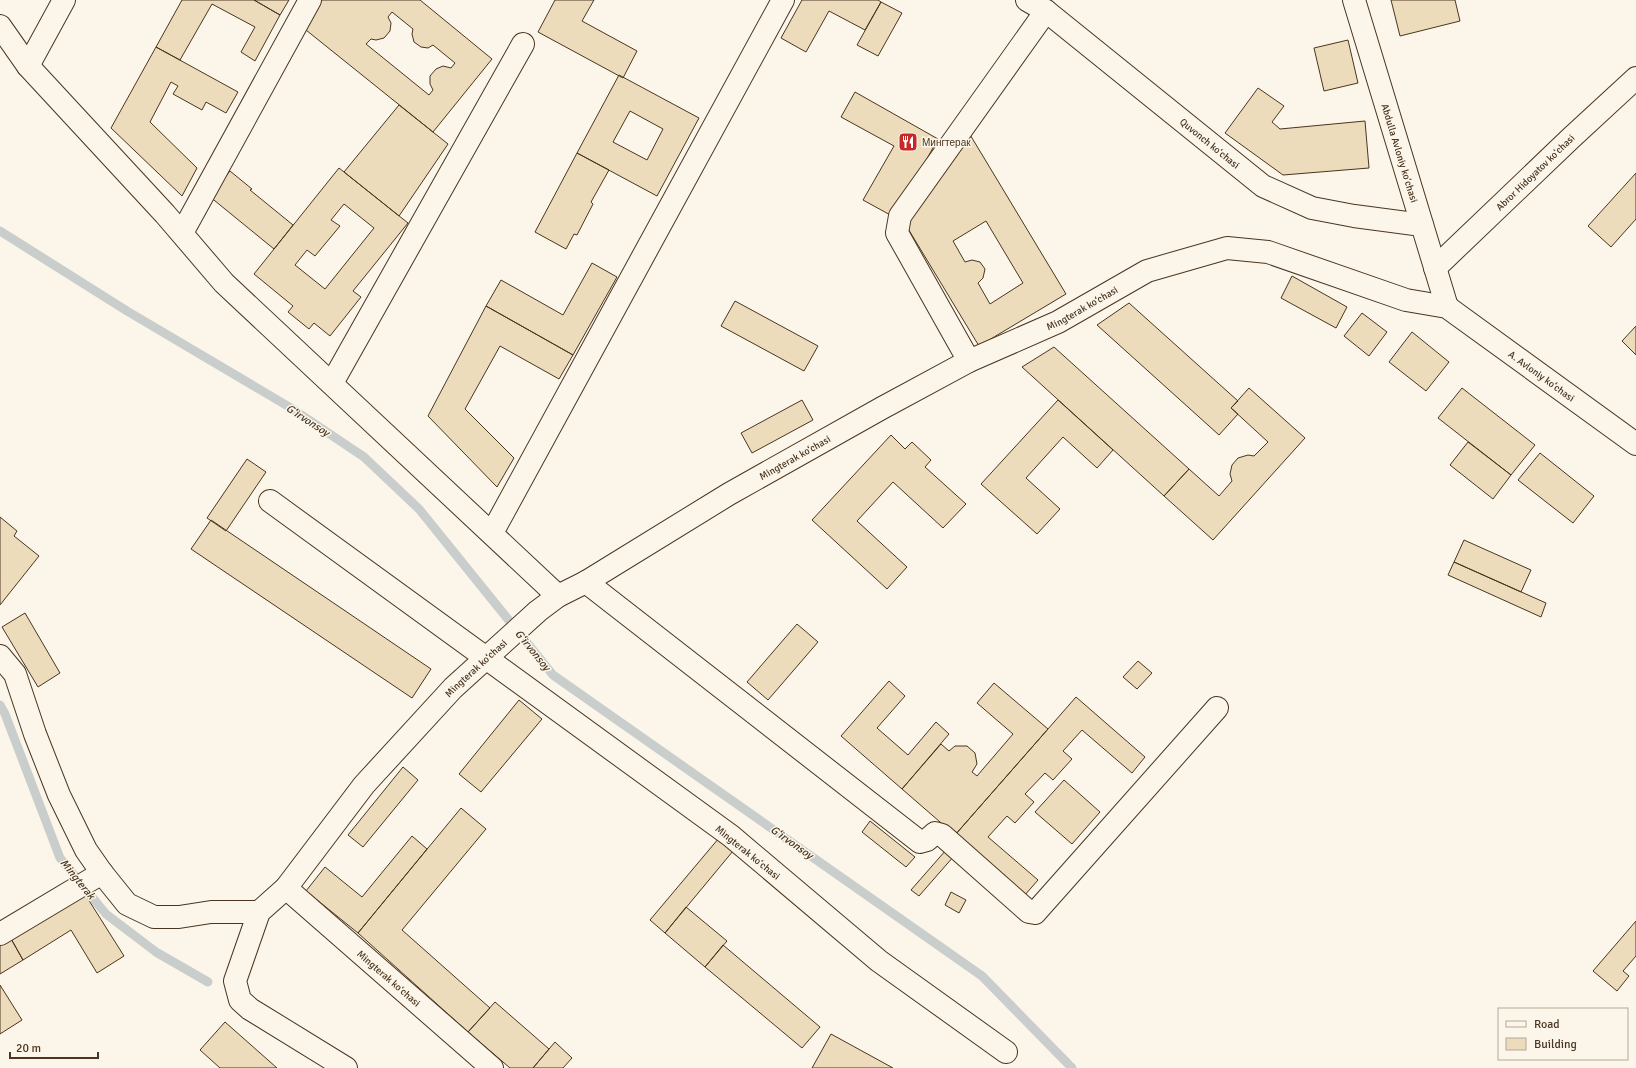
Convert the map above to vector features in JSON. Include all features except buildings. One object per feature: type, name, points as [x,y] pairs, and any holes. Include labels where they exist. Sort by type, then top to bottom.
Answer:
[{"type":"street","points":[[28,66],[64,0]]},
{"type":"street","points":[[182,233],[310,0]]},
{"type":"street","points":[[492,534],[783,0]]},
{"type":"street","name":"Quvonch koʻchasi","points":[[1027,0],[1046,11],[1263,186],[1312,208],[1354,216],[1422,225]]},
{"type":"street","name":"Abdulla Avloniy koʻchasi","points":[[1354,0],[1447,307]]},
{"type":"street","points":[[968,361],[897,232],[900,216],[1046,11]]},
{"type":"street","points":[[0,26],[28,66],[117,160],[224,283],[558,596]]},
{"type":"street","points":[[332,383],[522,44]]},
{"type":"street","name":"Abror Hidoyatov koʻchasi","points":[[1435,268],[1636,78]]},
{"type":"street","name":"Mingterak ko‘chasi","points":[[259,912],[286,888],[364,785],[453,688],[538,611],[558,596],[586,582],[729,494],[968,361],[1058,322],[1147,271],[1227,248],[1268,252],[1406,300],[1447,307]]},
{"type":"street","name":"A. Avloniy ko‘chasi","points":[[1447,307],[1636,444]]},
{"type":"street","name":"Mingterak koʻchasi","points":[[270,501],[731,836],[879,961],[1006,1052]]},
{"type":"street","points":[[586,582],[920,842],[927,840],[935,833],[942,835],[1029,912],[1036,913],[1217,708]]},
{"type":"street","points":[[0,656],[15,674],[35,734],[59,795],[86,850],[127,904],[154,917],[179,917],[211,912],[259,912],[235,981],[240,1000],[250,1009],[346,1068]]},
{"type":"street","points":[[0,934],[102,873]]},
{"type":"street","name":"Mingterak koʻchasi","points":[[286,888],[492,1068]]},
{"type":"street","points":[[303,1042],[323,1068]]},
{"type":"waterway","name":"G‘irvonsoy","points":[[0,231],[127,311],[291,408],[364,457],[419,509],[553,675],[982,976],[1072,1068]]},
{"type":"waterway","name":"Mingterak","points":[[0,705],[5,714],[60,858],[106,914],[156,952],[208,982]]},
{"type":"place","name":"Мингтерак","points":[[908,142]]}]
